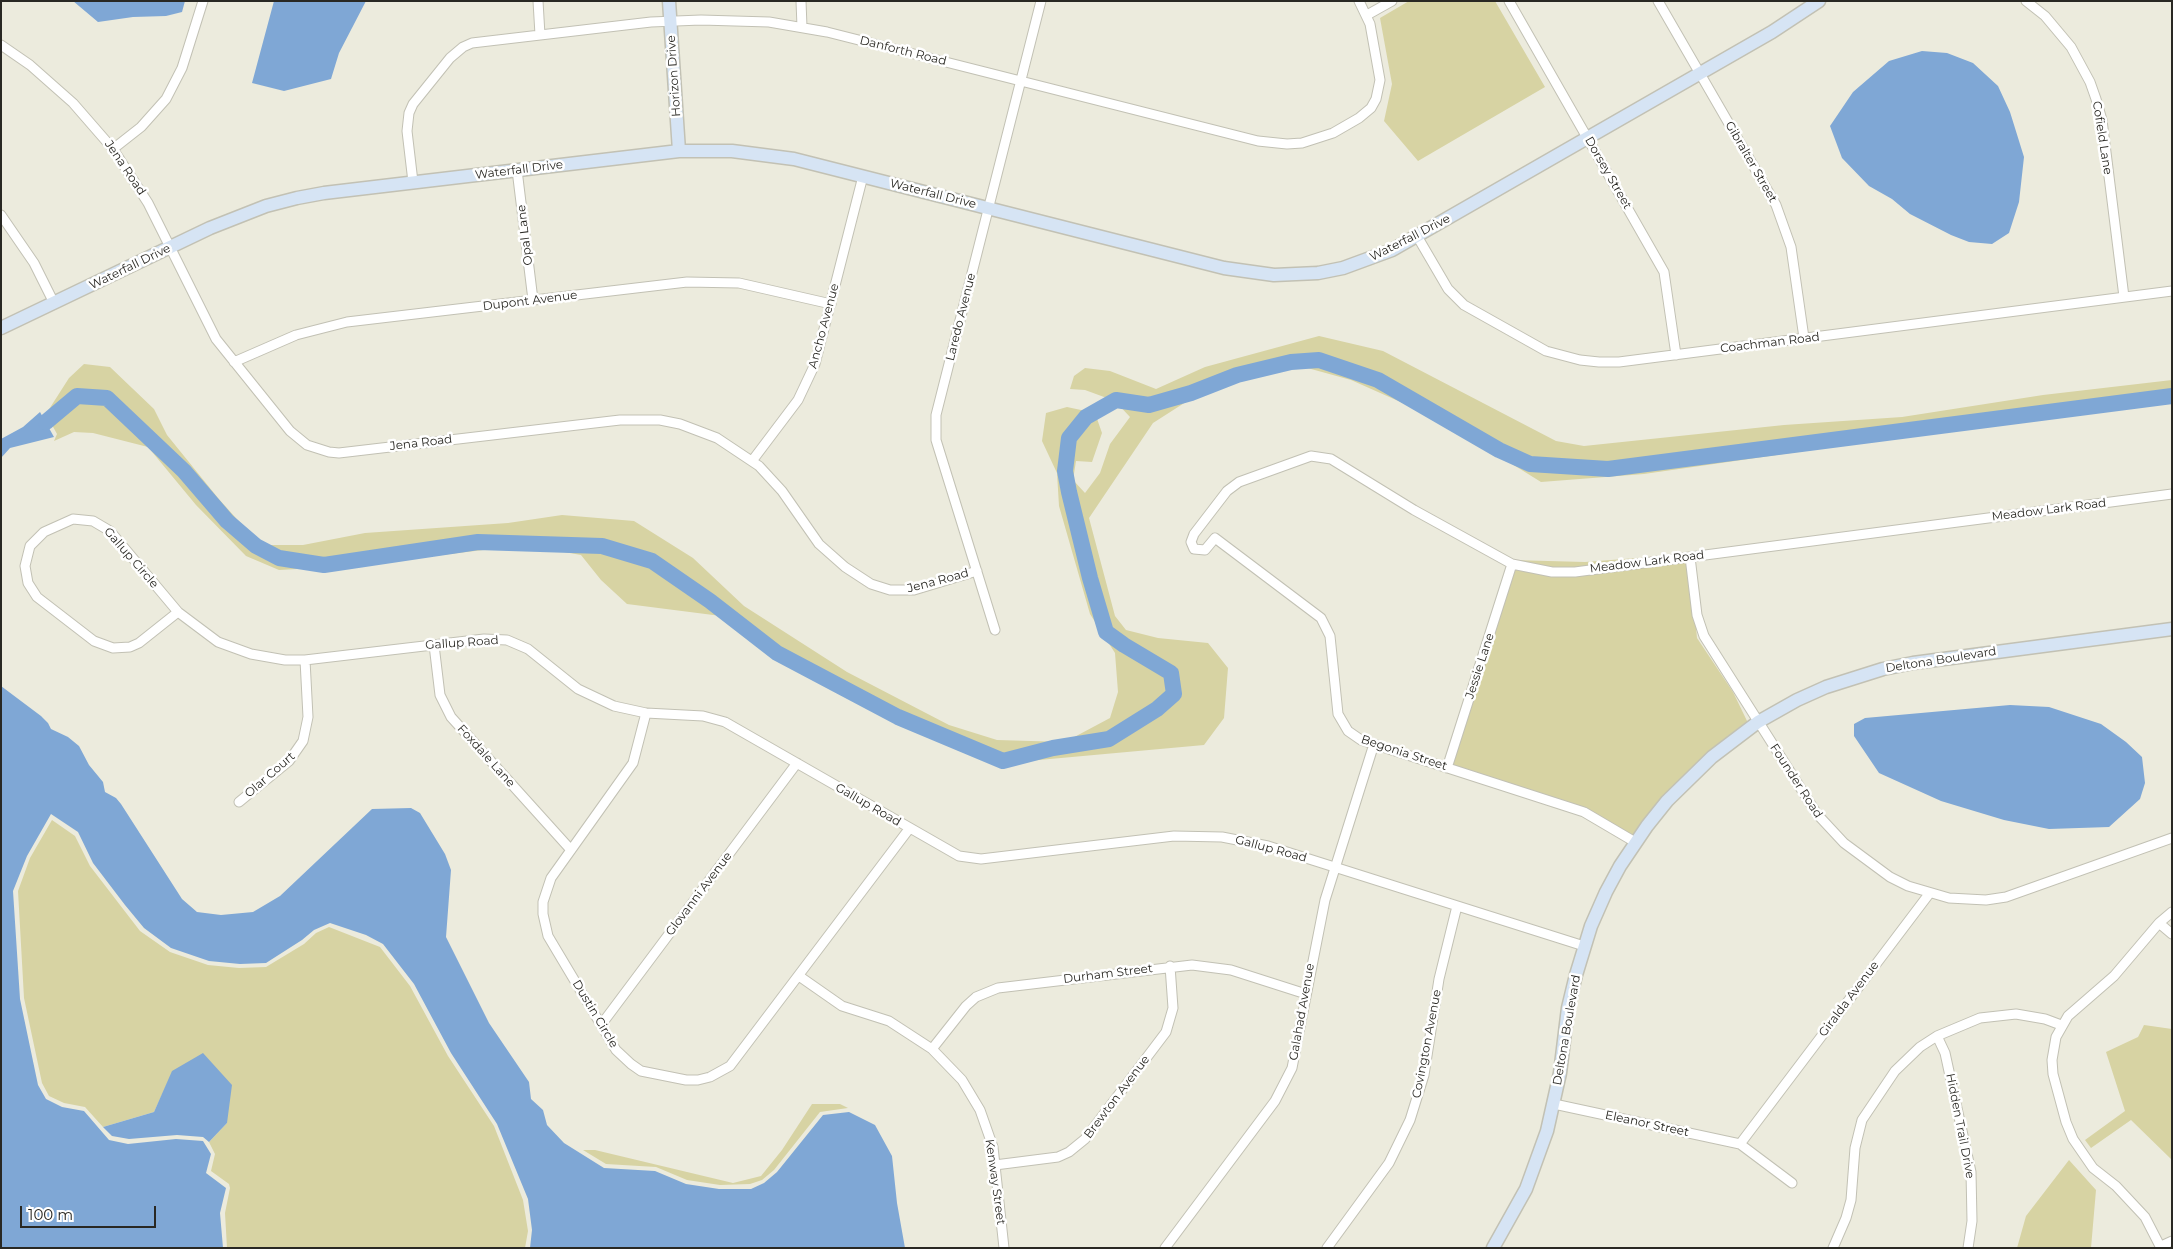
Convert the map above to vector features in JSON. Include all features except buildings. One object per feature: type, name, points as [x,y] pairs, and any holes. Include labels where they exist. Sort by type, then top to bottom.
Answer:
[{"type":"street","points":[[114,149],[141,127],[166,99],[182,68],[203,1]]},
{"type":"street","points":[[538,1],[540,35]]},
{"type":"street","name":"Horizon Drive","points":[[669,1],[679,151]]},
{"type":"street","points":[[800,1],[802,27]]},
{"type":"street","name":"Laredo Avenue","points":[[995,630],[936,440],[935,428],[936,415],[1041,1]]},
{"type":"street","name":"Danforth Road","points":[[414,182],[408,131],[409,113],[413,104],[450,58],[463,47],[472,43],[670,21],[732,20],[802,27],[1258,141],[1272,144],[1302,142],[1333,133],[1359,118],[1371,108],[1376,99],[1380,80],[1367,15],[1359,1]]},
{"type":"street","points":[[1367,15],[1392,1]]},
{"type":"street","name":"Dorsey Street","points":[[1509,1],[1664,272],[1676,355]]},
{"type":"street","name":"Gibralter Street","points":[[1658,1],[1766,186],[1786,228],[1796,268],[1804,338]]},
{"type":"street","name":"Waterfall Drive","points":[[1,328],[238,216],[274,204],[324,193],[679,151],[732,151],[762,154],[863,176],[1224,268],[1274,275],[1318,273],[1343,268],[1384,254],[1772,32],[1819,1]]},
{"type":"street","name":"Cofield Lane","points":[[2026,1],[2045,16],[2071,47],[2087,75],[2096,99],[2102,120],[2124,297]]},
{"type":"street","name":"Jena Road","points":[[1,45],[30,65],[68,97],[114,149],[148,203],[206,322],[234,362],[290,431],[307,445],[329,452],[640,419],[670,422],[699,430],[717,438],[752,460],[782,491],[819,544],[845,567],[871,584],[890,590],[914,590],[977,571]]},
{"type":"street","name":"Opal Lane","points":[[517,170],[533,300]]},
{"type":"street","name":"Ancho Avenue","points":[[752,460],[787,416],[808,382],[815,364],[863,176]]},
{"type":"street","points":[[1,215],[34,263],[54,303]]},
{"type":"street","name":"Coachman Road","points":[[1417,236],[1454,296],[1464,305],[1537,347],[1562,357],[1600,362],[1676,355],[2172,291]]},
{"type":"street","name":"Dupont Avenue","points":[[234,362],[270,345],[322,327],[687,282],[712,282],[764,287],[831,304]]},
{"type":"street","name":"Meadow Lark Road","points":[[1194,549],[1191,542],[1194,534],[1227,491],[1238,482],[1311,456],[1331,459],[1414,510],[1512,564],[1546,571],[1575,572],[2172,494]]},
{"type":"street","name":"Gallup Circle","points":[[73,520],[93,520],[110,531],[178,612],[139,643],[120,648],[103,646],[37,597],[26,575],[26,556],[30,546],[44,532],[73,520]]},
{"type":"street","name":"Begonia Street","points":[[1194,549],[1205,550],[1216,538],[1321,618],[1330,636],[1338,714],[1348,731],[1360,740],[1584,812],[1635,842]]},
{"type":"street","name":"Founder Road","points":[[1690,557],[1697,615],[1704,636],[1816,814],[1844,843],[1890,877],[1929,894],[1969,900],[2006,897],[2172,838]]},
{"type":"street","name":"Jessie Lane","points":[[1447,768],[1512,564]]},
{"type":"street","name":"Gallup Road","points":[[178,612],[203,633],[236,650],[268,658],[305,660],[495,639],[517,643],[538,656],[564,679],[596,698],[614,706],[646,713],[713,717],[725,722],[950,852],[971,859],[1154,838],[1197,836],[1260,844],[1584,946]]},
{"type":"street","name":"Deltona Boulevard","points":[[1493,1248],[1526,1189],[1537,1161],[1554,1104],[1568,1008],[1584,946],[1606,892],[1635,842],[1667,801],[1712,756],[1758,722],[1826,687],[1883,669],[1913,663],[2172,629]]},
{"type":"street","name":"Foxdale Lane","points":[[434,645],[440,694],[451,717],[571,850]]},
{"type":"street","name":"Olar Court","points":[[239,802],[289,761],[303,741],[308,717],[305,660]]},
{"type":"street","name":"Dustin Circle","points":[[646,713],[638,749],[630,769],[550,878],[543,902],[544,924],[548,936],[623,1058],[642,1071],[686,1080],[710,1077],[722,1072],[737,1059],[909,829]]},
{"type":"street","name":"Galahad Avenue","points":[[1165,1248],[1275,1102],[1284,1086],[1297,1051],[1315,942],[1334,867],[1374,744]]},
{"type":"street","name":"Glovanni Avenue","points":[[601,1025],[797,763]]},
{"type":"street","name":"Giralda Avenue","points":[[1740,1144],[1929,894]]},
{"type":"street","name":"Covington Avenue","points":[[1327,1248],[1389,1163],[1410,1120],[1424,1075],[1440,979],[1457,906]]},
{"type":"street","points":[[2172,912],[2159,923],[2114,976],[2076,1007],[2062,1025],[2053,1049],[2053,1074],[2066,1122],[2073,1139],[2094,1168],[2116,1186],[2139,1209],[2154,1230],[2161,1247],[2172,1242]]},
{"type":"street","points":[[2159,923],[2172,934]]},
{"type":"street","name":"Durham Street","points":[[932,1050],[966,1006],[986,992],[998,988],[1170,966],[1192,965],[1232,970],[1306,994]]},
{"type":"street","name":"Brewton Avenue","points":[[995,1165],[1058,1157],[1069,1152],[1085,1139],[1166,1032],[1173,1008],[1170,966]]},
{"type":"street","name":"Kenway Street","points":[[799,976],[842,1006],[889,1021],[932,1050],[949,1065],[972,1094],[988,1128],[995,1165],[1004,1248]]},
{"type":"street","points":[[1833,1248],[1846,1218],[1851,1200],[1855,1148],[1862,1120],[1895,1071],[1920,1047],[1937,1036],[1980,1018],[2016,1014],[2045,1019],[2062,1025]]},
{"type":"street","name":"Hidden Trail Drive","points":[[1937,1036],[1944,1053],[1970,1172],[1972,1221],[1968,1248]]},
{"type":"street","name":"Eleanor Street","points":[[1554,1104],[1740,1144],[1792,1182]]},
{"type":"shaded area","points":[[1409,1],[1495,1],[1545,87],[1418,161],[1384,121],[1392,84],[1380,18]]},
{"type":"shaded area","points":[[1319,336],[1383,351],[1556,441],[1584,446],[1784,425],[1902,417],[2043,395],[2172,380],[2172,401],[2134,404],[1644,474],[1541,482],[1441,420],[1351,380],[1293,364],[1214,384],[1153,423],[1089,518],[1115,616],[1126,630],[1158,638],[1208,643],[1228,668],[1224,718],[1204,745],[995,764],[957,750],[721,616],[627,604],[601,580],[581,555],[524,545],[352,566],[279,570],[246,556],[196,505],[148,447],[93,433],[74,432],[54,441],[57,434],[46,414],[69,378],[84,364],[110,367],[154,409],[167,435],[218,498],[260,545],[303,545],[365,533],[508,523],[562,515],[634,521],[693,558],[744,606],[847,672],[949,725],[997,740],[1065,742],[1110,718],[1118,692],[1115,653],[1090,614],[1059,506],[1057,473],[1042,441],[1046,413],[1067,407],[1095,413],[1102,433],[1092,462],[1076,461],[1073,480],[1085,493],[1100,473],[1110,444],[1130,417],[1115,401],[1085,390],[1070,389],[1074,376],[1085,368],[1110,371],[1156,389],[1205,367]]},
{"type":"shaded area","points":[[1689,554],[1697,638],[1733,692],[1748,723],[1632,839],[1532,790],[1442,772],[1511,560],[1585,562]]},
{"type":"shaded area","points":[[52,820],[75,836],[90,866],[140,931],[170,952],[208,965],[239,968],[266,967],[304,944],[316,933],[329,927],[380,947],[410,986],[448,1056],[494,1126],[523,1200],[528,1231],[525,1248],[227,1248],[225,1213],[230,1188],[229,1184],[211,1171],[215,1154],[209,1142],[227,1123],[173,1071],[154,1112],[103,1127],[85,1107],[64,1103],[49,1096],[42,1083],[24,998],[18,891],[30,858]]},
{"type":"shaded area","points":[[2144,1025],[2172,1029],[2172,1160],[2131,1120],[2091,1148],[2085,1140],[2125,1111],[2106,1052],[2138,1037]]},
{"type":"shaded area","points":[[812,1104],[840,1104],[848,1108],[820,1112],[774,1170],[762,1180],[750,1184],[720,1185],[687,1180],[656,1167],[606,1164],[583,1150],[595,1150],[733,1183],[761,1176],[782,1150]]},
{"type":"shaded area","points":[[2069,1160],[2096,1190],[2091,1248],[2017,1248],[2026,1216]]},
{"type":"water","points":[[73,1],[185,1],[182,12],[166,16],[133,17],[98,22]]},
{"type":"water","points":[[274,1],[366,1],[339,53],[331,79],[284,91],[252,83]]},
{"type":"water","points":[[1922,51],[1947,53],[1973,63],[1998,86],[2010,112],[2024,157],[2019,202],[2009,233],[1992,244],[1969,242],[1951,235],[1910,214],[1892,199],[1869,186],[1842,158],[1830,126],[1853,92],[1889,61]]},
{"type":"water","points":[[40,412],[54,437],[10,448],[1,458],[1,439],[23,427]]},
{"type":"water","points":[[1,686],[41,716],[51,729],[68,737],[79,746],[89,765],[103,782],[105,792],[116,798],[121,804],[182,899],[197,912],[221,915],[253,912],[280,896],[372,809],[411,808],[420,813],[445,854],[451,870],[446,937],[489,1023],[529,1082],[531,1099],[543,1110],[547,1125],[564,1143],[604,1168],[655,1171],[686,1184],[719,1189],[751,1189],[764,1183],[777,1172],[823,1115],[849,1112],[875,1125],[892,1156],[897,1203],[905,1248],[530,1248],[532,1230],[528,1199],[497,1124],[451,1053],[414,984],[383,944],[366,935],[330,923],[314,930],[266,963],[240,964],[209,961],[171,948],[144,928],[125,905],[93,863],[78,832],[51,814],[27,856],[13,891],[20,999],[38,1085],[46,1099],[62,1107],[84,1111],[109,1140],[128,1144],[176,1139],[203,1141],[211,1154],[206,1173],[226,1188],[220,1213],[223,1248],[1,1248]]},
{"type":"water","points":[[2010,705],[2049,707],[2101,724],[2126,742],[2142,757],[2145,783],[2140,799],[2109,827],[2049,829],[2004,820],[1941,801],[1879,773],[1854,736],[1854,724],[1865,718]]},
{"type":"water","points":[[203,1053],[232,1085],[227,1123],[209,1142],[203,1137],[177,1135],[129,1139],[112,1136],[103,1127],[154,1112],[172,1071]]},
{"type":"waterway","points":[[46,422],[77,396],[107,398],[184,471],[227,521],[256,546],[279,558],[324,565],[478,542],[602,546],[652,561],[710,601],[777,653],[898,717],[1003,761],[1053,748],[1109,739],[1157,709],[1174,694],[1171,673],[1106,632],[1090,578],[1069,492],[1065,471],[1069,438],[1086,417],[1116,400],[1149,405],[1191,393],[1237,375],[1291,362],[1319,360],[1378,380],[1499,450],[1530,464],[1608,469],[2172,396]]}]
